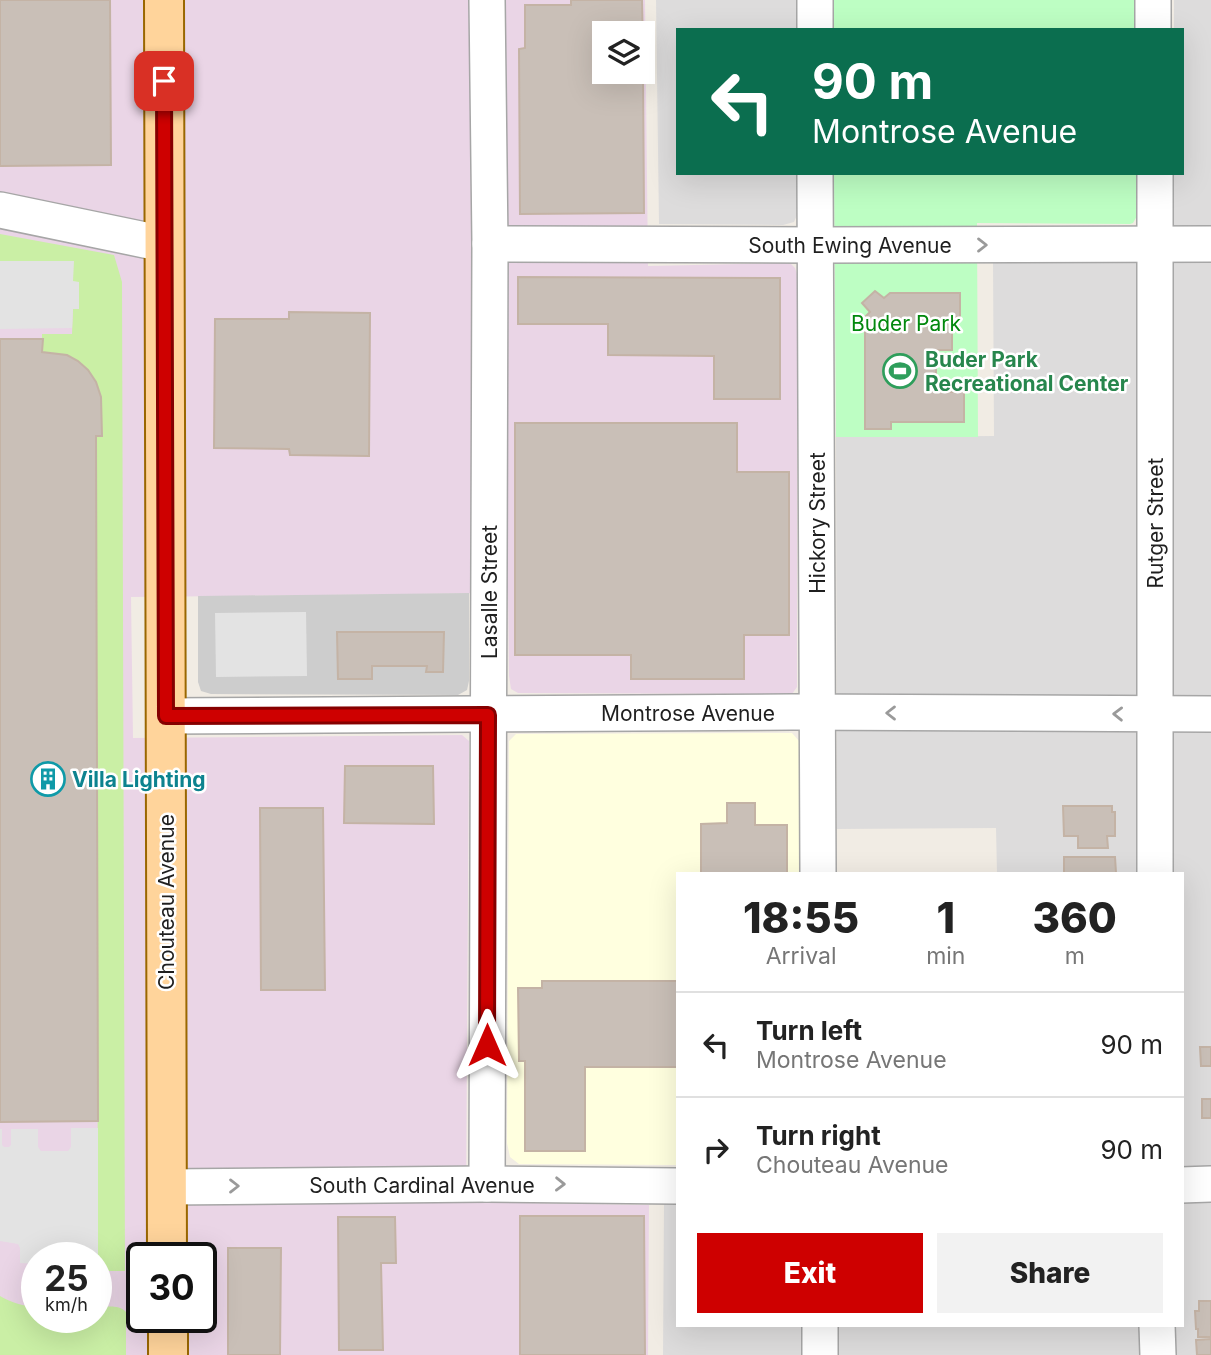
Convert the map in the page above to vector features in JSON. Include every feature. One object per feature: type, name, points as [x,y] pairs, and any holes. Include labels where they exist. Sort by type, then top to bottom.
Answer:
[{"type":"main road","name":"Chouteau Avenue","points":[[164,0],[167,1242]]},
{"type":"main road","points":[[168,1333],[168,1355]]},
{"type":"street","name":"Lasalle Street","points":[[487,0],[490,244],[487,1184]]},
{"type":"street","points":[[815,0],[815,28]]},
{"type":"street","points":[[1153,0],[1153,28]]},
{"type":"street","name":"Hickory Street","points":[[816,175],[818,872]]},
{"type":"street","name":"Rutger Street","points":[[1154,175],[1155,872]]},
{"type":"street","points":[[0,210],[164,244]]},
{"type":"street","name":"South Ewing Avenue","points":[[490,244],[1211,244]]},
{"type":"street","name":"Montrose Avenue","points":[[166,716],[817,712],[1211,714]]},
{"type":"street","name":"South Cardinal Avenue","points":[[166,1187],[487,1184],[676,1186]]},
{"type":"street","points":[[1184,1185],[1211,1184]]},
{"type":"street","points":[[820,1327],[820,1355]]},
{"type":"street","points":[[1157,1327],[1158,1355]]},
{"type":"shaded area","points":[[0,0],[645,0],[645,21],[592,21],[592,84],[646,84],[648,266],[783,263],[791,264],[795,268],[797,687],[792,694],[518,693],[511,689],[509,676],[508,593],[131,597],[133,738],[462,735],[469,741],[466,1202],[649,1205],[648,1355],[0,1355]]},
{"type":"shaded area","points":[[656,0],[798,0],[798,28],[676,28],[676,175],[798,175],[798,213],[794,222],[783,225],[659,224]]},
{"type":"shaded area","points":[[1174,0],[1211,0],[1211,1355],[663,1355],[664,1203],[676,1203],[676,1327],[1184,1327],[1184,872],[997,872],[996,828],[837,829],[836,437],[994,436],[993,262],[1174,261],[1174,175],[1184,175],[1184,28],[1174,28]]},
{"type":"shaded area","points":[[0,261],[74,261],[73,281],[79,282],[79,309],[73,309],[72,328],[0,329]]},
{"type":"shaded area","points":[[469,593],[469,681],[467,690],[458,695],[211,694],[201,691],[198,682],[198,596]]},
{"type":"shaded area","points":[[306,612],[307,676],[216,677],[215,613]]},
{"type":"shaded area","points":[[792,733],[799,741],[799,872],[676,872],[676,1165],[519,1164],[510,1157],[507,1143],[509,741],[516,734]]},
{"type":"shaded area","points":[[71,1128],[98,1128],[98,1242],[21,1242],[20,1263],[18,1244],[0,1241],[0,1129],[4,1147],[11,1145],[11,1129],[38,1129],[38,1147],[41,1151],[68,1151],[71,1147]]},
{"type":"green space","points":[[834,0],[1136,0],[1136,28],[834,28]]},
{"type":"green space","name":"Buder Park","points":[[834,175],[1137,175],[1137,216],[1130,224],[977,223],[978,437],[836,437]]},
{"type":"green space","points":[[0,234],[114,255],[122,282],[125,1271],[112,1271],[112,1242],[98,1242],[96,436],[102,436],[102,419],[98,390],[85,367],[60,354],[42,352],[42,334],[72,334],[73,309],[78,309],[79,282],[73,282],[73,261],[0,261]]},
{"type":"green space","points":[[0,1296],[21,1304],[21,1333],[112,1333],[112,1306],[126,1312],[126,1355],[0,1355]]},
{"type":"building","points":[[0,0],[110,0],[111,165],[0,166]]},
{"type":"building","points":[[571,0],[642,0],[642,21],[592,21],[592,84],[643,84],[644,213],[520,214],[519,49],[525,48],[525,5],[571,5]]},
{"type":"building","points":[[518,277],[780,278],[780,399],[714,399],[714,356],[608,355],[608,324],[518,324]]},
{"type":"building","name":"Buder Park Recreational Center","points":[[875,291],[884,298],[890,293],[960,293],[960,317],[952,317],[952,350],[936,350],[936,392],[964,392],[964,422],[891,422],[891,429],[865,429],[865,317],[870,312],[862,303]]},
{"type":"building","points":[[289,312],[370,313],[369,456],[290,455],[289,449],[214,448],[215,319],[289,319]]},
{"type":"building","name":"Villa Lighting","points":[[0,339],[43,339],[42,352],[67,355],[88,370],[101,397],[102,436],[96,436],[98,1121],[0,1122]]},
{"type":"building","points":[[515,423],[737,423],[737,472],[789,472],[789,635],[744,635],[744,679],[631,679],[631,655],[515,655]]},
{"type":"building","points":[[337,632],[444,632],[443,672],[426,672],[427,666],[372,666],[372,679],[338,679]]},
{"type":"building","points":[[345,766],[433,766],[434,824],[344,823]]},
{"type":"building","points":[[727,803],[755,803],[755,825],[787,825],[787,872],[701,872],[701,824],[727,823]]},
{"type":"building","points":[[1063,806],[1112,806],[1112,812],[1115,812],[1115,836],[1107,836],[1108,848],[1078,848],[1078,836],[1064,836]]},
{"type":"building","points":[[260,808],[323,808],[325,990],[261,990]]},
{"type":"building","points":[[1064,857],[1115,857],[1116,872],[1064,872]]},
{"type":"building","points":[[542,981],[676,981],[676,1067],[585,1067],[585,1151],[525,1151],[525,1061],[519,1061],[518,988],[542,988]]},
{"type":"building","points":[[1200,1047],[1211,1047],[1211,1066],[1201,1066]]},
{"type":"building","points":[[1202,1099],[1211,1099],[1211,1118],[1202,1118]]},
{"type":"building","points":[[520,1216],[644,1216],[645,1355],[520,1355]]},
{"type":"building","points":[[338,1217],[395,1217],[396,1263],[381,1263],[383,1350],[339,1350]]},
{"type":"building","points":[[228,1248],[281,1248],[280,1355],[228,1355]]},
{"type":"building","points":[[1199,1301],[1211,1301],[1211,1337],[1198,1337],[1195,1311],[1199,1311]]},
{"type":"building","points":[[1211,1339],[1211,1355],[1197,1355],[1196,1340]]},
{"type":"place","name":"Buder Park Recreational Center","points":[[900,371]]},
{"type":"place","name":"Villa Lighting","points":[[48,779]]},
{"type":"route","points":[[164,81],[166,716],[488,715],[487,1045]]}]
